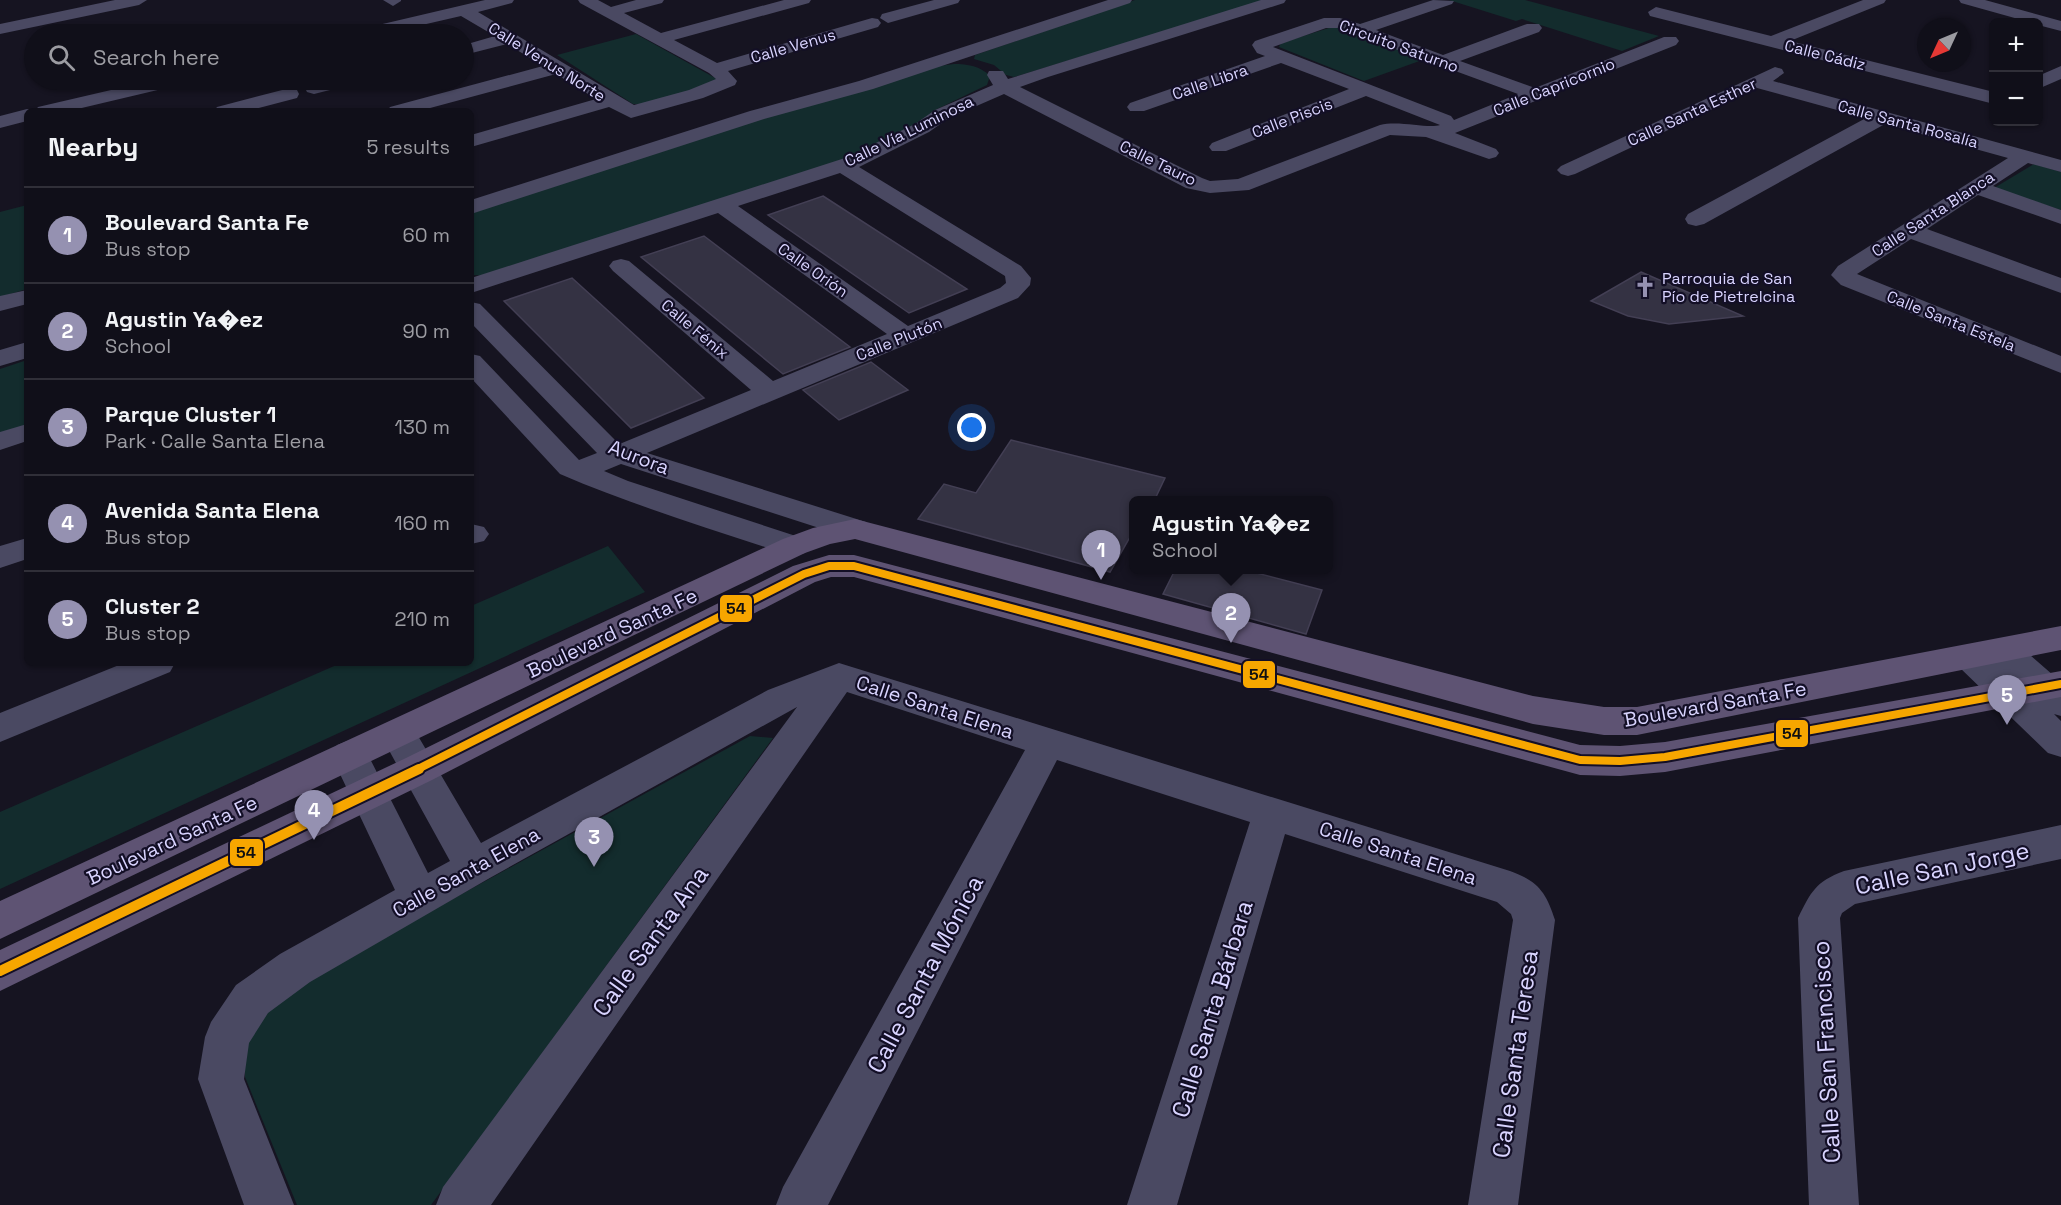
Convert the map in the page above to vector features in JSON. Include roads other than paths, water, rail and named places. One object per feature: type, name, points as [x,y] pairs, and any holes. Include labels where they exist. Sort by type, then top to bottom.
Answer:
[{"type":"main road","name":"Boulevard Santa Fe","points":[[0,921],[794,546],[824,535],[855,529],[1533,710],[1604,721],[1637,721],[2061,638]]},
{"type":"main road","name":"Boulevard Santa Fe","points":[[0,971],[419,769],[804,574],[829,566],[854,566],[1580,760],[1620,761],[1665,757],[2008,693],[2055,692]]},
{"type":"street","points":[[405,24],[506,0]]},
{"type":"street","points":[[586,0],[722,75]]},
{"type":"street","points":[[609,12],[656,0]]},
{"type":"street","points":[[659,39],[803,0]]},
{"type":"street","name":"Calle Venus","points":[[631,112],[696,94],[722,75],[880,21],[952,0]]},
{"type":"street","points":[[474,206],[745,119],[926,65],[1124,0]]},
{"type":"street","points":[[1772,42],[1878,0]]},
{"type":"street","points":[[1967,0],[2061,26]]},
{"type":"street","points":[[21,15],[54,1]]},
{"type":"street","points":[[0,19],[81,4],[127,1]]},
{"type":"street","points":[[1360,30],[1446,1]]},
{"type":"street","points":[[1636,19],[1682,3]]},
{"type":"street","points":[[0,28],[81,4]]},
{"type":"street","name":"Calle Venus Norte","points":[[464,10],[631,112]]},
{"type":"street","name":"Calle Cádiz","points":[[1656,12],[1817,53],[1989,104]]},
{"type":"street","name":"Circuito Saturno","points":[[1457,125],[1283,56],[1261,45],[1271,19],[1331,22],[1360,30],[1533,94]]},
{"type":"street","name":"Calle Vía Luminosa","points":[[474,285],[842,165],[922,128],[942,114],[1003,86],[1271,19]]},
{"type":"street","points":[[1443,61],[1533,28]]},
{"type":"street","points":[[474,47],[508,38]]},
{"type":"street","name":"Calle Capricornio","points":[[1437,133],[1670,40]]},
{"type":"street","name":"Calle Santa Esther","points":[[1568,170],[1817,53]]},
{"type":"street","name":"Calle Libra","points":[[1137,107],[1283,56]]},
{"type":"street","name":"Calle Tauro","points":[[926,65],[950,62],[972,63],[994,72],[1003,86],[1194,183],[1210,187],[1241,185],[1387,129],[1424,112]]},
{"type":"street","points":[[409,108],[556,68]]},
{"type":"street","points":[[2043,81],[2061,72]]},
{"type":"street","name":"Calle Santa Rosalía","points":[[1755,82],[2061,166]]},
{"type":"street","name":"Calle Piscis","points":[[1219,147],[1366,89]]},
{"type":"street","points":[[58,108],[134,90]]},
{"type":"street","points":[[236,108],[290,94]]},
{"type":"street","points":[[696,94],[745,119]]},
{"type":"street","points":[[474,140],[609,100]]},
{"type":"street","points":[[666,103],[714,129]]},
{"type":"street","points":[[0,122],[24,116]]},
{"type":"street","points":[[1696,219],[1883,117]]},
{"type":"street","name":"Calle Tauro","points":[[1387,129],[1405,127],[1437,133],[1489,153]]},
{"type":"street","name":"Calle Santa Blanca","points":[[1843,275],[1908,230],[2025,156]]},
{"type":"street","name":"Calle Plutón","points":[[577,472],[1009,293],[1018,285],[1019,278],[1002,264],[842,165]]},
{"type":"street","points":[[1975,187],[2061,217]]},
{"type":"street","name":"Calle Orión","points":[[720,204],[906,336]]},
{"type":"street","points":[[1908,230],[2061,286]]},
{"type":"street","name":"Calle Fénix","points":[[621,266],[770,392]]},
{"type":"street","name":"Calle Santa Estela","points":[[1843,275],[1850,280],[2061,365]]},
{"type":"street","points":[[0,304],[24,298]]},
{"type":"street","name":"Aurora","points":[[474,312],[605,446],[620,454],[855,529]]},
{"type":"street","points":[[0,358],[24,351]]},
{"type":"street","name":"Aurora","points":[[474,365],[560,459],[577,472],[692,514],[794,546]]},
{"type":"street","points":[[0,441],[24,433]]},
{"type":"street","points":[[0,557],[24,549]]},
{"type":"street","points":[[1986,653],[2055,692]]},
{"type":"street","points":[[1986,653],[2008,693],[2061,743]]},
{"type":"street","points":[[0,728],[151,666]]},
{"type":"street","name":"Calle Santa Elena","points":[[269,1205],[221,1078],[226,1037],[252,999],[296,968],[474,867],[781,699],[839,676],[1510,889],[1529,904]]},
{"type":"street","name":"Calle Santa Ana","points":[[461,1205],[839,676]]},
{"type":"street","points":[[398,734],[474,867]]},
{"type":"street","name":"Calle Santa Mónica","points":[[801,1205],[1048,742]]},
{"type":"street","points":[[350,755],[420,897]]},
{"type":"street","name":"Calle Santa Bárbara","points":[[1152,1205],[1272,813]]},
{"type":"street","name":"Calle San Jorge","points":[[1827,901],[1844,889],[2061,842]]},
{"type":"street","name":"Calle San Francisco","points":[[1827,901],[1819,918],[1834,1205]]},
{"type":"street","name":"Calle Santa Teresa","points":[[1493,1205],[1534,920],[1529,904]]},
{"type":"place","name":"Parroquia de San Pío de Pietrelcina","points":[[1645,287]]},
{"type":"place","name":"Boulevard Santa Fe","points":[[1101,580]]},
{"type":"place","name":"Agustin Ya�ez","points":[[1231,643]]},
{"type":"place","name":"Cluster 2","points":[[2007,725]]},
{"type":"place","name":"Avenida Santa Elena","points":[[314,840]]},
{"type":"place","name":"Parque Cluster 1","points":[[594,867]]}]
